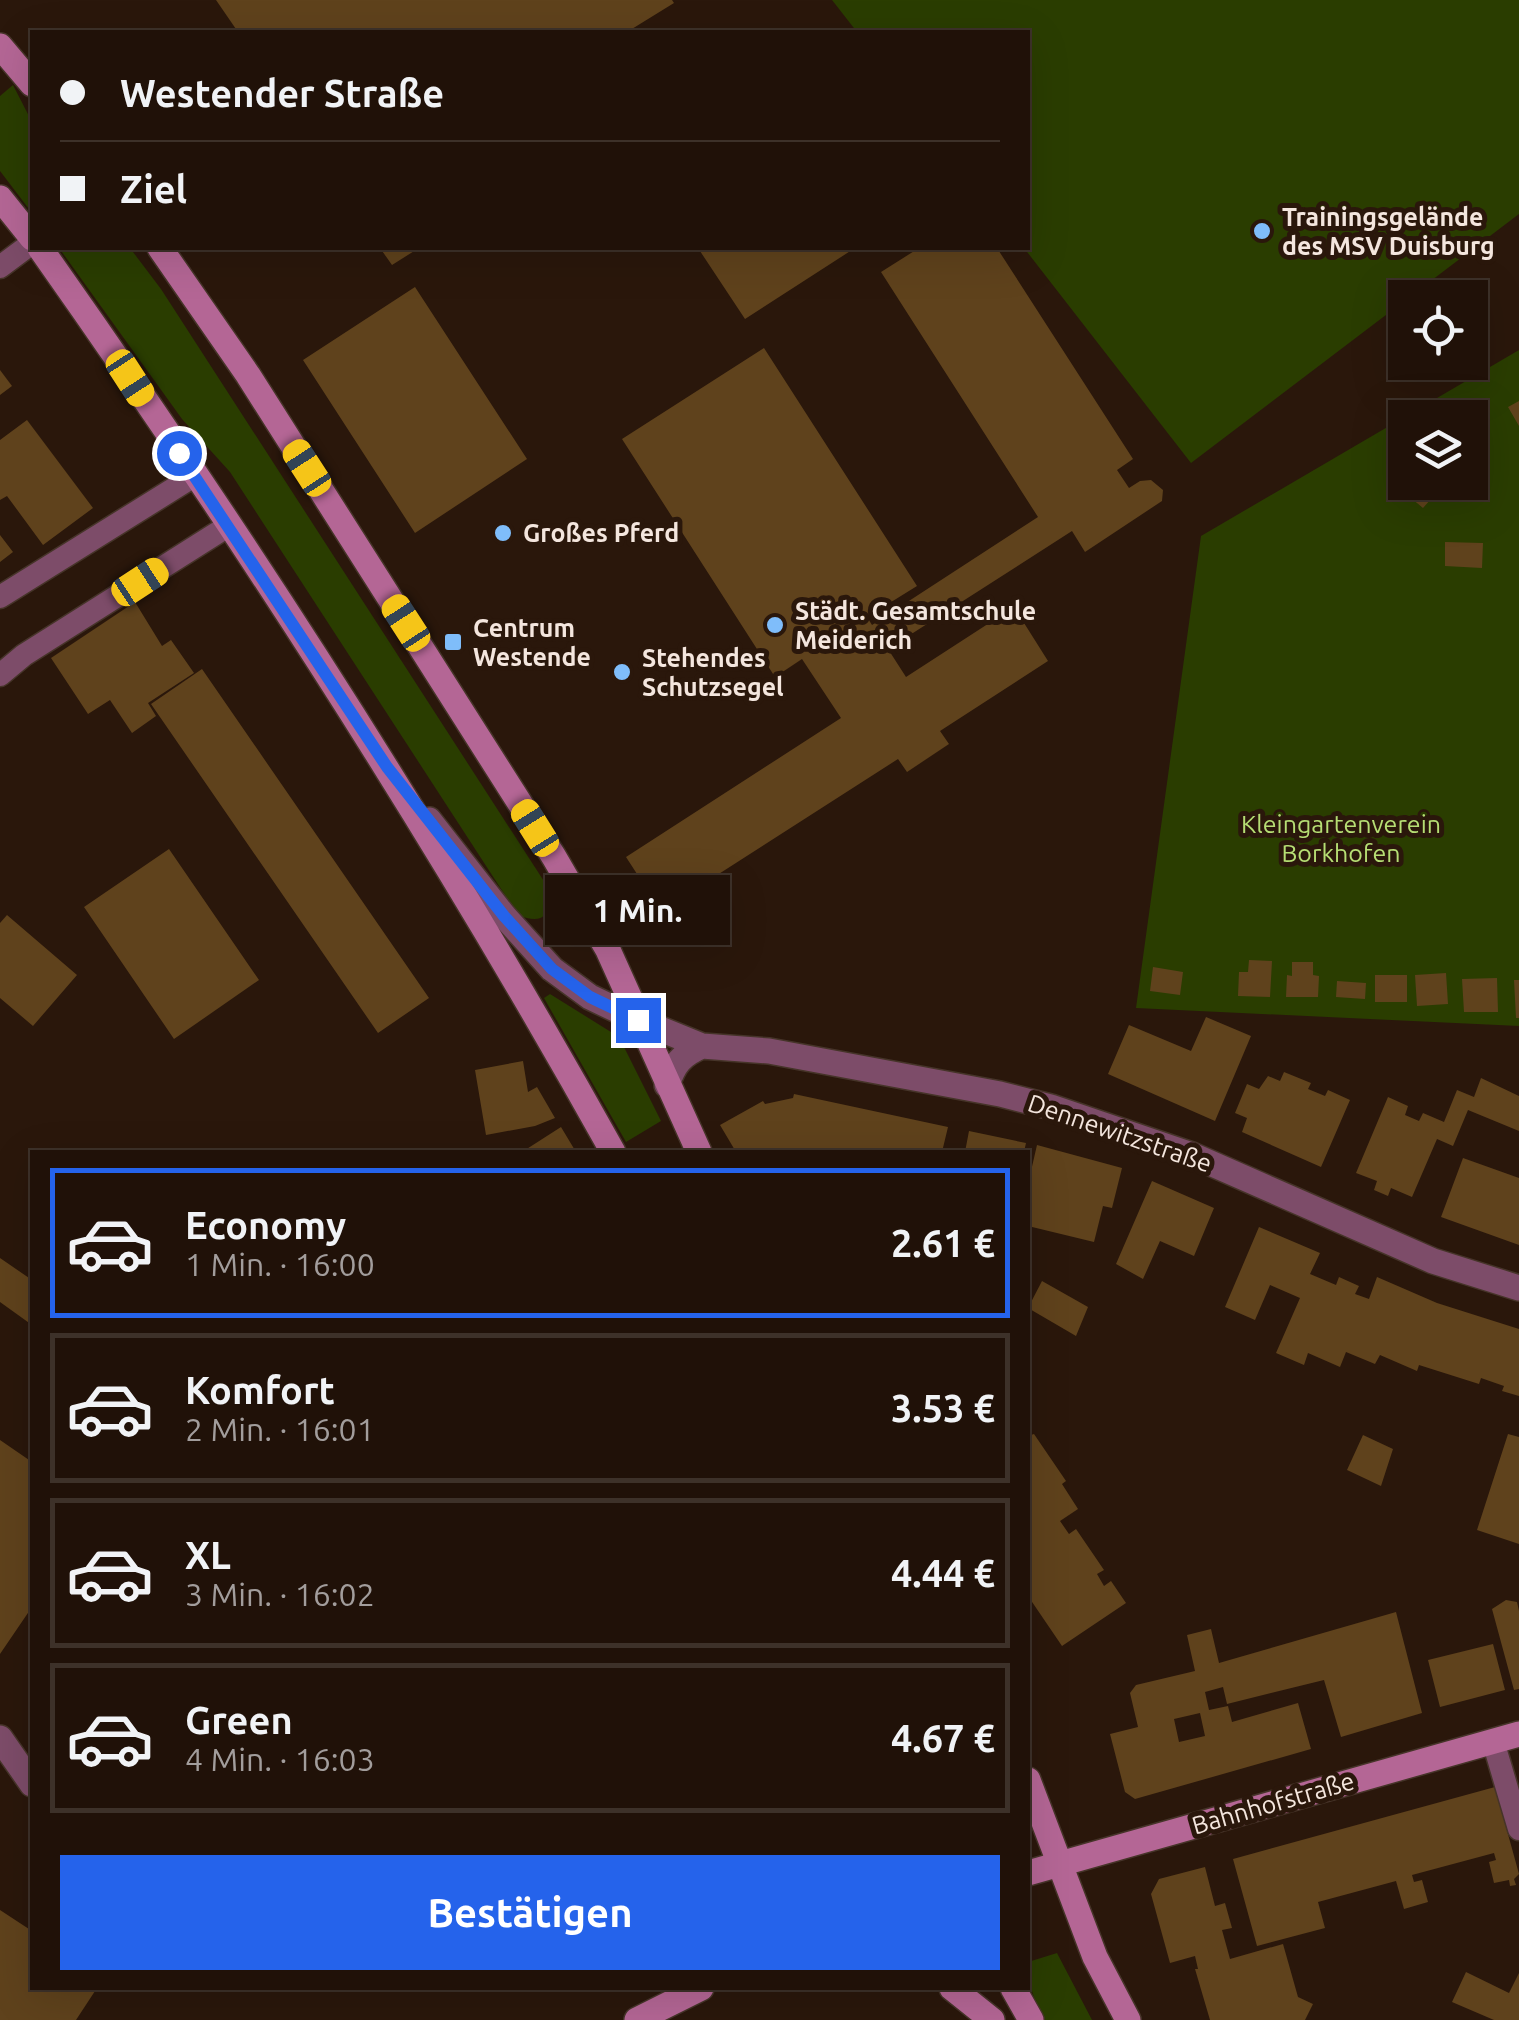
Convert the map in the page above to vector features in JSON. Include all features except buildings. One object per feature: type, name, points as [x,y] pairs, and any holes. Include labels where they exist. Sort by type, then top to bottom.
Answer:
[{"type":"main road","points":[[0,46],[30,82]]},
{"type":"main road","points":[[0,198],[30,238]]},
{"type":"main road","points":[[41,250],[387,767],[612,1150]]},
{"type":"main road","points":[[161,250],[248,375],[554,857],[608,950],[698,1150]]},
{"type":"main road","name":"Bahnhofstraße","points":[[1030,1872],[1519,1734]]},
{"type":"main road","points":[[1030,1785],[1095,1957],[1128,2020]]},
{"type":"main road","points":[[638,2020],[697,1990]]},
{"type":"main road","points":[[954,1990],[992,2020]]},
{"type":"main road","points":[[1014,1990],[1031,2020]]},
{"type":"street","name":"Dennewitzstraße","points":[[387,767],[504,916],[552,969],[590,997],[638,1020],[702,1046],[769,1051],[1051,1106],[1192,1155],[1434,1261],[1519,1288]]},
{"type":"street","points":[[666,1086],[683,1054],[702,1046]]},
{"type":"street","points":[[0,1738],[30,1781]]},
{"type":"lane","points":[[0,267],[30,243]]},
{"type":"lane","points":[[0,598],[194,476]]},
{"type":"lane","points":[[0,675],[24,655],[228,526]]},
{"type":"lane","points":[[1492,1741],[1519,1829]]},
{"type":"green space","name":"Trainingsgelände des MSV Duisburg","points":[[832,0],[1519,0],[1519,214],[1432,280],[1388,280],[1388,313],[1191,463],[1026,250],[1030,250],[1030,30],[855,30]]},
{"type":"green space","points":[[13,85],[30,118],[30,210],[0,171],[0,96]]},
{"type":"green space","points":[[60,250],[132,250],[161,289],[549,889],[548,911],[544,916],[534,919],[518,915],[230,472],[182,419]]},
{"type":"green space","name":"Kleingartenverein Borkhofen","points":[[1519,350],[1519,1026],[1136,1008],[1201,536],[1388,427],[1388,500],[1488,500],[1488,400],[1434,400],[1468,380],[1488,380],[1488,368]]},
{"type":"green space","points":[[550,994],[619,1037],[661,1121],[626,1142],[544,998]]},
{"type":"green space","points":[[1057,1953],[1092,2020],[1045,2020],[1030,1985],[1030,1961]]},
{"type":"place","name":"Trainingsgelände des MSV Duisburg","points":[[1262,231]]},
{"type":"place","name":"Großes Pferd","points":[[503,533]]},
{"type":"place","name":"Städt. Gesamtschule Meiderich","points":[[775,625]]},
{"type":"place","name":"Centrum Westende","points":[[453,642]]},
{"type":"place","name":"Stehendes Schutzsegel","points":[[622,672]]},
{"type":"route","points":[[179,453],[387,767],[504,916],[552,969],[590,997],[638,1020]]}]
